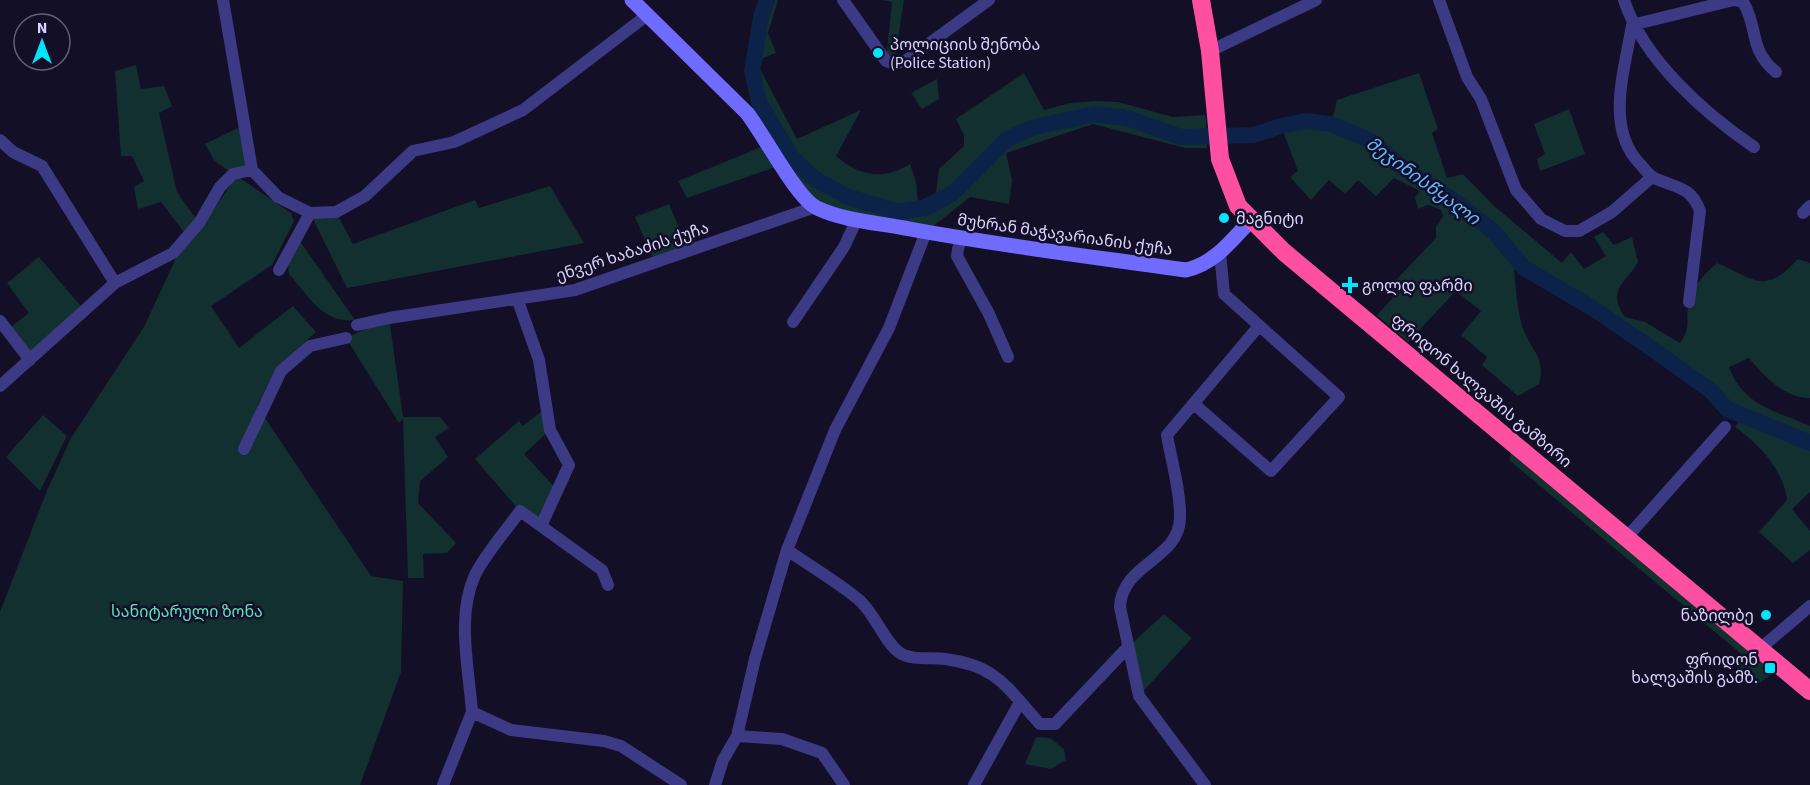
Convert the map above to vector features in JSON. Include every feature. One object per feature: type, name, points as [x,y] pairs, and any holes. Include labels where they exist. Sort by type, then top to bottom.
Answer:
[{"type":"highway","name":"ფრიდონ ხალვაშის გამზირი","points":[[1201,0],[1210,51],[1220,159],[1238,206],[1250,221],[1284,252],[1628,536],[1810,691]]},
{"type":"street","points":[[223,0],[252,170],[278,197],[310,213],[336,212],[365,196],[413,151],[454,142],[523,110],[646,15]]},
{"type":"street","points":[[632,0],[747,113],[762,132],[781,165],[815,207]]},
{"type":"street","points":[[843,0],[885,64],[905,61],[989,0]]},
{"type":"street","points":[[1210,51],[1316,0]]},
{"type":"street","points":[[1439,0],[1467,77],[1480,99],[1516,190],[1541,219],[1565,231],[1579,231],[1612,212],[1652,177]]},
{"type":"street","points":[[1624,0],[1632,25],[1702,107],[1754,147]]},
{"type":"street","points":[[1632,25],[1735,0],[1743,2],[1748,10],[1756,49],[1766,64],[1776,72]]},
{"type":"street","points":[[1632,25],[1619,112],[1623,140],[1634,159],[1652,177],[1678,186],[1695,197],[1700,212],[1689,302]]},
{"type":"street","points":[[0,140],[13,152],[42,166],[115,283]]},
{"type":"street","points":[[0,386],[115,283],[173,253],[199,223],[220,187],[233,174],[252,170]]},
{"type":"street","name":"მუხრან მაჭავარიანის ქუჩა","points":[[815,207],[857,219],[960,238],[1186,270],[1198,267],[1220,253],[1250,221]]},
{"type":"street","name":"ენვერ ხაბაძის ქუჩა","points":[[357,325],[389,318],[518,301],[575,290],[815,207]]},
{"type":"street","points":[[279,270],[310,213]]},
{"type":"street","points":[[793,322],[844,247],[857,219]]},
{"type":"street","points":[[715,785],[723,760],[737,736],[755,659],[787,550],[823,456],[889,328],[926,232]]},
{"type":"street","points":[[960,238],[957,256],[989,314],[1008,357]]},
{"type":"street","points":[[1194,404],[1271,471],[1340,397],[1258,327],[1224,294],[1220,253]]},
{"type":"street","points":[[518,301],[539,360],[550,430],[569,465],[541,526]]},
{"type":"street","points":[[0,321],[30,360]]},
{"type":"street","points":[[1205,785],[1139,696],[1120,607],[1120,592],[1129,579],[1151,563],[1172,542],[1180,519],[1167,435],[1258,327]]},
{"type":"street","points":[[244,449],[280,372],[310,346],[346,338]]},
{"type":"street","points":[[1628,536],[1725,427]]},
{"type":"street","points":[[443,785],[472,712],[465,613],[472,584],[476,573],[520,511],[602,570],[608,585]]},
{"type":"street","points":[[787,550],[858,599],[876,618],[892,644],[901,653],[960,661],[982,667],[996,675],[1040,724],[1055,724],[1128,647]]},
{"type":"street","points":[[1761,648],[1810,606]]},
{"type":"street","points":[[974,785],[1020,702]]},
{"type":"street","points":[[472,712],[511,730],[604,741],[621,746],[681,785]]},
{"type":"street","points":[[737,736],[782,739],[822,753],[844,785]]},
{"type":"green space","points":[[767,0],[778,0],[768,33],[776,53],[763,58],[760,69],[797,139],[861,110],[836,156],[853,168],[872,174],[890,173],[910,164],[916,182],[918,202],[936,193],[939,169],[964,146],[964,135],[956,119],[1024,73],[1044,110],[1070,103],[1096,101],[1118,102],[1173,117],[1206,115],[1207,148],[1185,148],[1093,124],[1006,153],[1012,180],[1009,204],[970,197],[926,232],[815,207],[781,165],[687,198],[678,181],[769,144],[747,113],[759,102],[752,71],[761,17]]},
{"type":"green space","points":[[882,0],[904,0],[894,64],[886,61],[892,2]]},
{"type":"green space","points":[[136,65],[141,89],[164,86],[172,106],[159,113],[177,192],[199,223],[187,236],[161,202],[138,209],[134,187],[144,181],[132,156],[121,156],[115,71]]},
{"type":"green space","points":[[1419,73],[1438,129],[1432,133],[1447,178],[1463,174],[1493,205],[1562,263],[1571,252],[1584,269],[1606,256],[1594,237],[1603,232],[1614,245],[1632,237],[1638,262],[1617,294],[1617,300],[1625,317],[1645,322],[1680,343],[1686,331],[1688,308],[1693,291],[1717,263],[1750,279],[1767,281],[1786,270],[1798,259],[1810,263],[1810,398],[1792,394],[1775,385],[1749,358],[1729,367],[1735,380],[1752,399],[1762,406],[1810,426],[1810,492],[1792,509],[1810,531],[1810,550],[1793,563],[1759,532],[1787,500],[1781,478],[1768,458],[1735,427],[1744,415],[1727,409],[1710,391],[1594,309],[1524,268],[1514,270],[1518,310],[1524,331],[1538,358],[1541,374],[1539,384],[1518,396],[1482,365],[1487,357],[1461,335],[1481,311],[1456,291],[1408,342],[1377,315],[1402,288],[1395,281],[1436,238],[1436,227],[1443,216],[1441,210],[1428,205],[1418,209],[1415,197],[1420,191],[1394,178],[1376,196],[1358,180],[1345,194],[1329,180],[1311,200],[1290,177],[1298,171],[1281,126],[1306,121],[1331,124],[1337,100]]},
{"type":"green space","points":[[937,79],[939,99],[922,109],[911,93]]},
{"type":"green space","points":[[1569,109],[1585,154],[1540,171],[1537,159],[1545,154],[1534,124]]},
{"type":"green space","points":[[244,125],[252,170],[233,174],[214,160],[205,144]]},
{"type":"green space","name":"სანიტარული ზონა","points":[[237,176],[291,213],[294,221],[272,265],[211,306],[239,348],[293,306],[316,332],[276,369],[257,406],[371,576],[403,581],[401,672],[360,785],[0,785],[0,612],[46,493],[71,438],[144,327],[177,256],[195,236]]},
{"type":"green space","points":[[550,186],[584,243],[347,288],[310,213],[336,212],[353,244],[475,200],[479,208]]},
{"type":"green space","points":[[669,204],[689,251],[655,263],[635,217]]},
{"type":"green space","points":[[299,240],[355,320],[334,318],[325,313],[289,274],[288,265]]},
{"type":"green space","points":[[39,257],[85,311],[30,360],[7,330],[29,313],[7,283]]},
{"type":"green space","points":[[389,318],[403,417],[440,417],[449,428],[435,437],[448,457],[420,481],[418,503],[456,543],[447,553],[423,554],[424,578],[408,578],[403,419],[399,423],[346,338]]},
{"type":"green space","points":[[547,407],[550,430],[524,454],[558,491],[541,526],[520,511],[475,459],[519,421],[523,426]]},
{"type":"green space","points":[[43,415],[67,436],[40,491],[6,457]]},
{"type":"green space","points":[[1512,452],[1775,671],[1756,686],[1739,667],[1745,657],[1509,460]]},
{"type":"green space","points":[[1164,614],[1192,638],[1139,696],[1128,647]]},
{"type":"green space","points":[[1036,737],[1050,738],[1064,749],[1066,760],[1051,769],[1025,764]]},
{"type":"waterway","name":"მეჯინისწყალი","points":[[767,0],[761,17],[752,71],[759,102],[792,158],[815,179],[848,197],[899,212],[928,207],[953,193],[1007,139],[1034,127],[1095,114],[1127,118],[1181,137],[1254,135],[1306,121],[1331,124],[1371,141],[1402,167],[1456,202],[1494,232],[1524,268],[1594,309],[1655,351],[1711,391],[1727,409],[1810,443]]},
{"type":"place","name":"პოლიციის შენობა (Police Station)","points":[[878,53]]},
{"type":"place","name":"მაგნიტი","points":[[1224,218]]},
{"type":"place","name":"გოლდ ფარმი","points":[[1350,285]]},
{"type":"place","name":"ნაზილბე","points":[[1766,615]]},
{"type":"place","name":"ფრიდონ ხალვაშის გამზ.","points":[[1770,668]]}]
